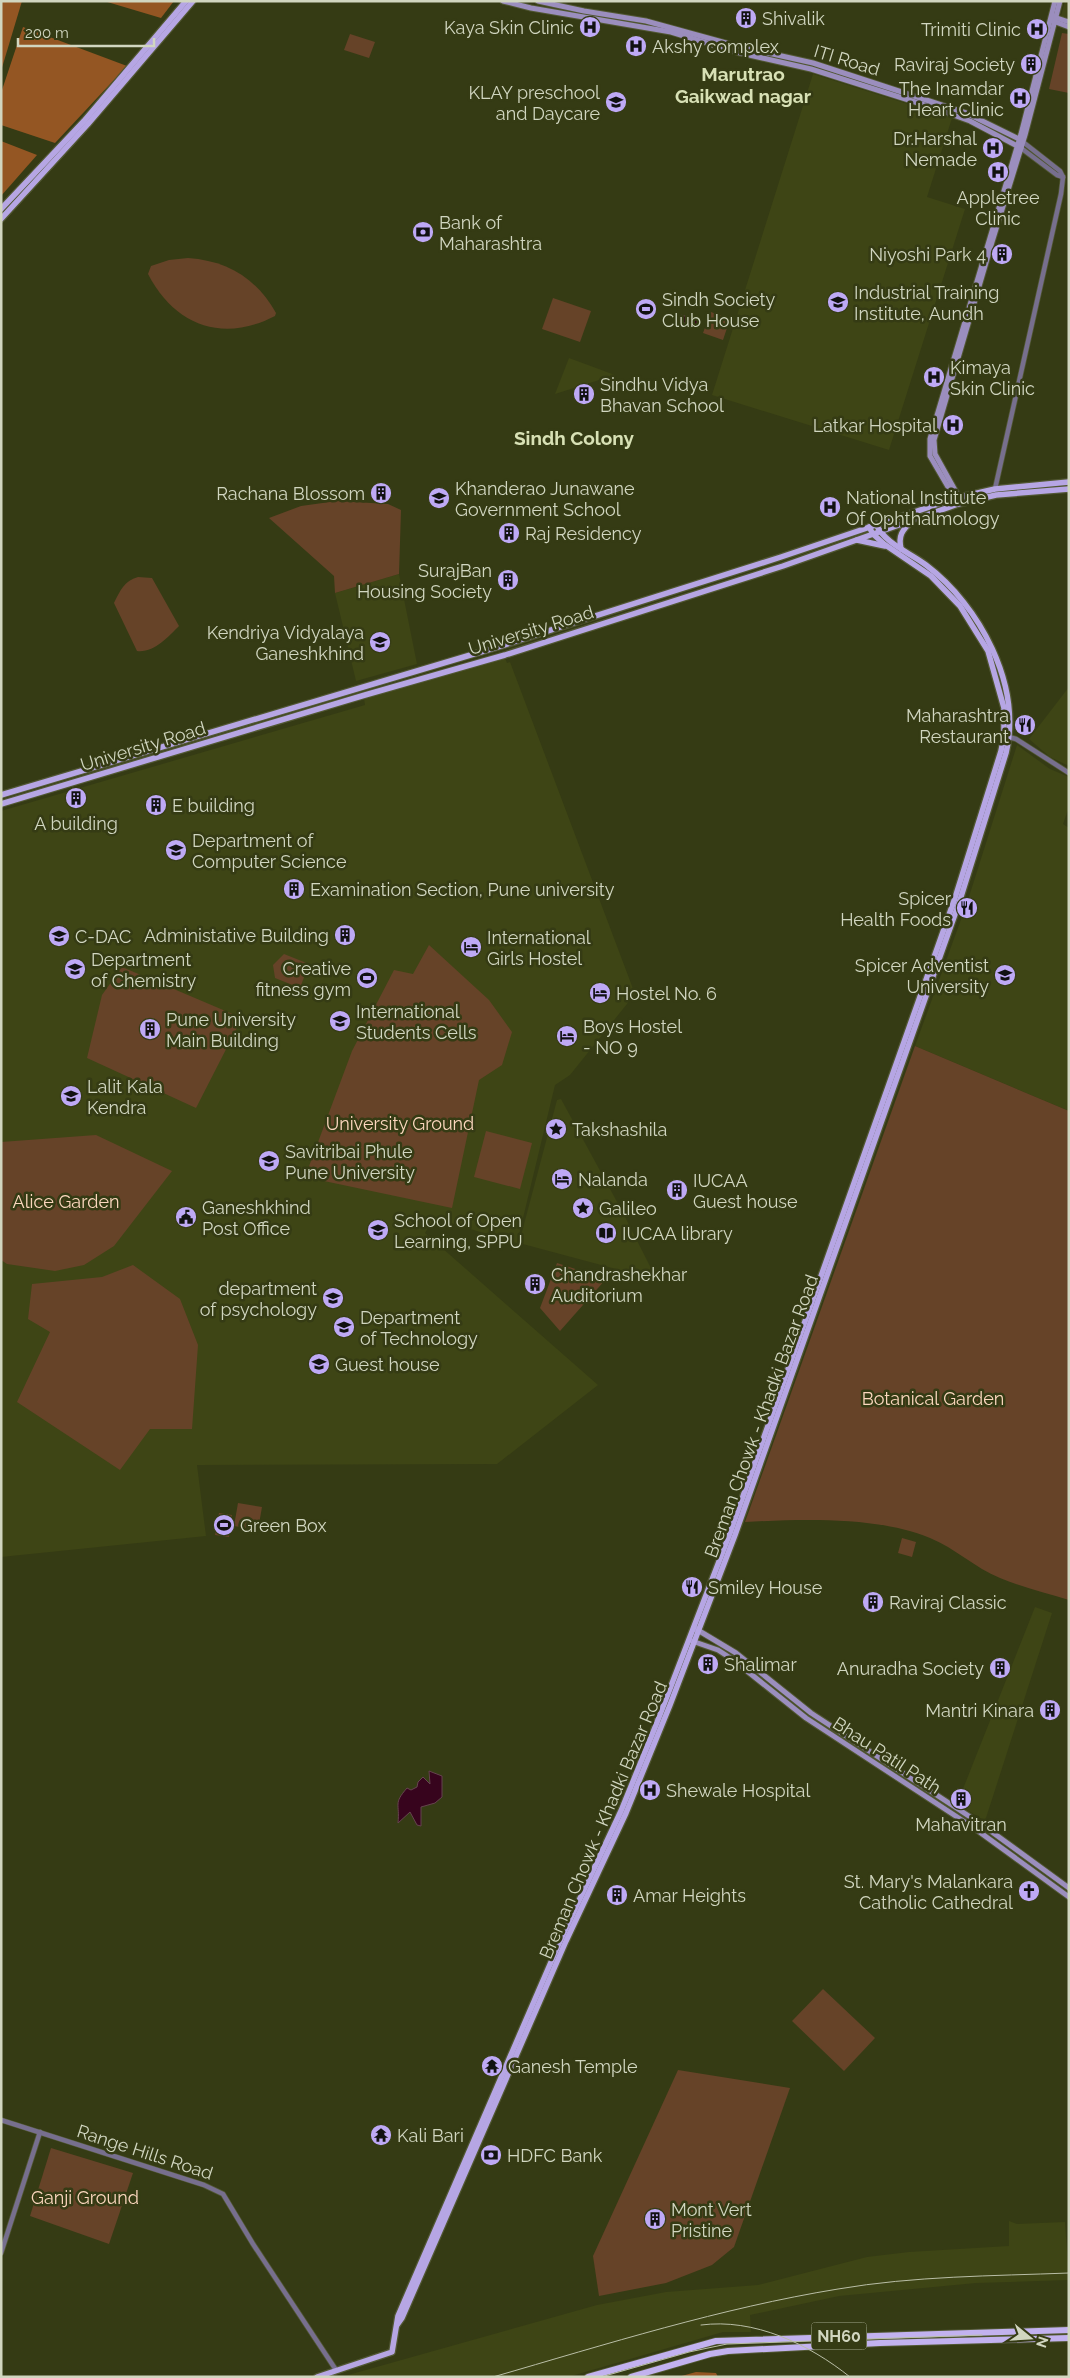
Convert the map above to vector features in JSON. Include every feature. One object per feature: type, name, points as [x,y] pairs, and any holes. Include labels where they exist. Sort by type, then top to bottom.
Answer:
[{"type":"highway","name":"NH60","points":[[588,2377],[716,2341],[1069,2330]]},
{"type":"highway","points":[[805,2337],[805,2348]]},
{"type":"highway","name":"NH60","points":[[631,2377],[720,2352],[953,2341],[1069,2338]]},
{"type":"main road","points":[[1,219],[5,208],[84,121],[186,1]]},
{"type":"main road","points":[[5,208],[88,124],[193,1]]},
{"type":"main road","name":"ITI Road","points":[[503,1],[531,8],[671,32],[736,52],[811,69],[934,108],[1020,143]]},
{"type":"main road","name":"ITI Road","points":[[538,1],[646,21],[737,46],[813,64],[972,116],[1020,143]]},
{"type":"main road","points":[[1053,19],[1055,1]]},
{"type":"main road","points":[[959,500],[930,456],[930,439],[1020,143],[1053,19],[1060,1]]},
{"type":"main road","points":[[1053,19],[1069,22]]},
{"type":"main road","points":[[1053,19],[1069,26]]},
{"type":"main road","name":"University Road","points":[[1,795],[504,645],[781,557],[876,524],[959,500],[995,492],[1069,482]]},
{"type":"main road","name":"University Road","points":[[995,492],[1069,489]]},
{"type":"main road","name":"University Road","points":[[1,804],[365,695],[506,655],[857,540],[913,520],[959,500]]},
{"type":"main road","points":[[902,549],[899,540],[901,533],[913,520]]},
{"type":"main road","points":[[876,524],[876,533]]},
{"type":"main road","points":[[869,527],[876,533]]},
{"type":"main road","name":"Breman Chowk - Khadki Bazar Road","points":[[876,533],[887,546],[922,569],[941,585],[966,614],[990,650]]},
{"type":"main road","name":"Breman Chowk - Khadki Bazar Road","points":[[317,2377],[392,2352],[397,2325],[402,2318],[541,1993],[626,1813],[733,1534],[955,898],[1007,737],[1004,708],[990,650],[976,619],[954,591],[928,567],[876,533]]},
{"type":"main road","points":[[857,540],[887,546]]},
{"type":"main road","name":"Bhau Patil Path","points":[[696,1629],[736,1653],[811,1713],[981,1824],[1069,1888]]},
{"type":"main road","name":"Bhau Patil Path","points":[[691,1641],[718,1650],[806,1718],[974,1828],[1069,1897]]},
{"type":"main road","points":[[767,1687],[771,1682]]},
{"type":"street","points":[[995,492],[1061,194],[1063,177],[1060,171],[1020,143]]},
{"type":"street","points":[[1007,737],[1069,773]]},
{"type":"street","name":"Range Hills Road","points":[[1,2120],[204,2184],[223,2194],[253,2244],[336,2370]]},
{"type":"street","points":[[1,2253],[40,2132]]},
{"type":"shaded area","points":[[1,1],[22,1],[1,71]]},
{"type":"shaded area","points":[[104,1],[174,1],[161,18]]},
{"type":"shaded area","points":[[1065,1],[1069,1],[1069,18],[1061,16]]},
{"type":"shaded area","points":[[23,27],[127,66],[55,143],[1,125],[1,93]]},
{"type":"shaded area","name":"Industrial Training Institute, Aundh","points":[[813,74],[952,118],[927,197],[965,209],[889,450],[712,395]]},
{"type":"shaded area","points":[[1,141],[37,155],[1,196]]},
{"type":"shaded area","points":[[681,315],[698,320],[696,327],[679,321]]},
{"type":"shaded area","points":[[569,358],[615,375],[555,394]]},
{"type":"shaded area","name":"Kendriya Vidyalaya Ganeshkhind","points":[[399,574],[417,664],[356,681],[335,593]]},
{"type":"shaded area","name":"Savitribai Phule Pune University","points":[[505,658],[507,663],[510,662],[635,994],[570,1075],[555,1085],[517,1243],[434,1218],[425,1233],[598,1385],[497,1464],[197,1465],[206,1536],[1,1557],[1,811],[365,705],[364,698]]},
{"type":"shaded area","points":[[1069,687],[1069,766],[1050,757],[1029,739]]},
{"type":"shaded area","name":"Spicer Adventist University","points":[[1017,745],[1050,769],[1069,777],[1069,807],[1063,824],[1069,828],[1069,1111],[915,1046],[967,903]]},
{"type":"shaded area","points":[[561,1099],[657,1280],[519,1243],[557,1100]]},
{"type":"shaded area","points":[[1035,1607],[1052,1613],[985,1821],[957,1804]]},
{"type":"shaded area","points":[[429,1771],[442,1776],[442,1797],[435,1803],[421,1807],[421,1826],[417,1825],[410,1812],[398,1823],[400,1797],[407,1788],[411,1790],[417,1787],[418,1782],[423,1777],[430,1784]]},
{"type":"shaded area","points":[[1009,2221],[1017,2224],[1065,2222],[1069,2280],[976,2283],[839,2296],[750,2315],[751,2332],[723,2332],[568,2377],[341,2377],[597,2305],[666,2292],[758,2285],[867,2257],[909,2252],[1009,2246]]},
{"type":"shaded area","points":[[696,2372],[716,2373],[718,2377],[678,2377]]},
{"type":"green space","points":[[1062,33],[1069,34],[1069,93],[1049,89]]},
{"type":"green space","points":[[350,34],[375,42],[369,58],[344,50]]},
{"type":"green space","points":[[188,258],[216,263],[240,274],[259,290],[276,313],[275,316],[256,324],[237,328],[219,328],[202,325],[186,317],[159,292],[148,274],[151,266],[169,260]]},
{"type":"green space","points":[[553,298],[591,311],[580,342],[542,329]]},
{"type":"green space","points":[[711,312],[730,319],[723,340],[703,333]]},
{"type":"green space","points":[[337,501],[388,504],[401,510],[399,574],[335,593],[334,576],[269,518],[301,506]]},
{"type":"green space","points":[[138,577],[152,578],[179,626],[155,647],[143,651],[137,651],[114,603],[126,584]]},
{"type":"green space","name":"University Ground","points":[[429,945],[489,1000],[512,1032],[502,1065],[479,1080],[452,1208],[305,1177],[352,1051],[394,970],[413,974]]},
{"type":"green space","points":[[284,954],[309,964],[300,988],[275,978],[273,965]]},
{"type":"green space","points":[[122,967],[242,1018],[196,1108],[87,1058],[102,995]]},
{"type":"green space","name":"Botanical Garden","points":[[915,1046],[1069,1111],[1069,1600],[1000,1578],[939,1542],[909,1531],[863,1522],[791,1520],[745,1522]]},
{"type":"green space","points":[[486,1131],[532,1143],[520,1189],[474,1177]]},
{"type":"green space","name":"Alice Garden","points":[[96,1135],[172,1171],[114,1246],[84,1265],[55,1271],[7,1264],[1,1260],[1,1142]]},
{"type":"green space","points":[[557,1263],[606,1279],[560,1331],[540,1308]]},
{"type":"green space","points":[[133,1265],[180,1299],[198,1345],[192,1429],[150,1429],[120,1470],[17,1402],[50,1332],[28,1319],[32,1284],[102,1277]]},
{"type":"green space","points":[[238,1503],[262,1507],[258,1530],[234,1526]]},
{"type":"green space","name":"Green Box","points":[[219,1513],[232,1515],[229,1537],[215,1535]]},
{"type":"green space","points":[[902,1538],[916,1542],[912,1557],[898,1553]]},
{"type":"green space","points":[[823,1989],[875,2038],[844,2071],[792,2021]]},
{"type":"green space","points":[[678,2070],[790,2088],[734,2247],[712,2265],[666,2283],[599,2296],[593,2256]]},
{"type":"green space","name":"Ganji Ground","points":[[51,2148],[133,2173],[109,2244],[30,2216]]},
{"type":"railway","points":[[493,2377],[707,2316],[838,2289],[895,2281],[1069,2273]]},
{"type":"railway","points":[[701,2325],[741,2326],[780,2336],[817,2354],[850,2377]]},
{"type":"railway","points":[[601,2377],[689,2352],[727,2344],[982,2335]]},
{"type":"place","name":"Shivalik","points":[[746,18]]},
{"type":"place","name":"Kaya Skin Clinic","points":[[590,27]]},
{"type":"place","name":"Trimiti Clinic","points":[[1037,29]]},
{"type":"place","name":"Akshy complex","points":[[636,46]]},
{"type":"place","name":"Raviraj Society","points":[[1031,64]]},
{"type":"place","name":"The Inamdar Heart Clinic","points":[[1020,98]]},
{"type":"place","name":"KLAY preschool and Daycare","points":[[616,102]]},
{"type":"place","name":"Dr.Harshal Nemade","points":[[993,148]]},
{"type":"place","name":"Appletree Clinic","points":[[998,172]]},
{"type":"place","name":"Bank of Maharashtra","points":[[423,232]]},
{"type":"place","name":"Niyoshi Park 4","points":[[1002,254]]},
{"type":"place","name":"Industrial Training Institute, Aundh","points":[[838,302]]},
{"type":"place","name":"Sindh Society Club House","points":[[646,309]]},
{"type":"place","name":"Kimaya Skin Clinic","points":[[934,377]]},
{"type":"place","name":"Sindhu Vidya Bhavan School","points":[[584,394]]},
{"type":"place","name":"Latkar Hospital","points":[[953,425]]},
{"type":"place","name":"Rachana Blossom","points":[[381,493]]},
{"type":"place","name":"Khanderao Junawane Government School","points":[[439,498]]},
{"type":"place","name":"National Institute Of Ophthalmology","points":[[830,507]]},
{"type":"place","name":"Raj Residency","points":[[509,533]]},
{"type":"place","name":"SurajBan Housing Society","points":[[508,580]]},
{"type":"place","name":"Kendriya Vidyalaya Ganeshkhind","points":[[380,642]]},
{"type":"place","name":"Maharashtra Restaurant","points":[[1025,725]]},
{"type":"place","name":"A building","points":[[76,798]]},
{"type":"place","name":"E building","points":[[156,805]]},
{"type":"place","name":"Department of Computer Science","points":[[176,850]]},
{"type":"place","name":"Examination Section, Pune university","points":[[294,889]]},
{"type":"place","name":"Spicer Health Foods","points":[[967,908]]},
{"type":"place","name":"Administative Building","points":[[345,935]]},
{"type":"place","name":"C-DAC","points":[[59,936]]},
{"type":"place","name":"International Girls Hostel","points":[[471,947]]},
{"type":"place","name":"Department of Chemistry","points":[[75,969]]},
{"type":"place","name":"Spicer Adventist University","points":[[1005,975]]},
{"type":"place","name":"Creative fitness gym","points":[[367,978]]},
{"type":"place","name":"Hostel No. 6","points":[[600,993]]},
{"type":"place","name":"International Students Cells","points":[[340,1021]]},
{"type":"place","name":"Pune University Main Building","points":[[150,1029]]},
{"type":"place","name":"Boys Hostel - NO 9","points":[[567,1036]]},
{"type":"place","name":"Lalit Kala Kendra","points":[[71,1096]]},
{"type":"place","name":"Takshashila","points":[[556,1129]]},
{"type":"place","name":"Savitribai Phule Pune University","points":[[269,1161]]},
{"type":"place","name":"Nalanda","points":[[562,1179]]},
{"type":"place","name":"IUCAA Guest house","points":[[677,1190]]},
{"type":"place","name":"Galileo","points":[[583,1208]]},
{"type":"place","name":"Ganeshkhind Post Office","points":[[186,1217]]},
{"type":"place","name":"School of Open Learning, SPPU","points":[[378,1230]]},
{"type":"place","name":"IUCAA library","points":[[606,1233]]},
{"type":"place","name":"Chandrashekhar Auditorium","points":[[535,1284]]},
{"type":"place","name":"department of psychology","points":[[333,1298]]},
{"type":"place","name":"Department of Technology","points":[[344,1327]]},
{"type":"place","name":"Guest house","points":[[319,1364]]},
{"type":"place","name":"Green Box","points":[[224,1525]]},
{"type":"place","name":"Smiley House","points":[[692,1587]]},
{"type":"place","name":"Raviraj Classic","points":[[873,1602]]},
{"type":"place","name":"Shalimar","points":[[708,1664]]},
{"type":"place","name":"Anuradha Society","points":[[1000,1668]]},
{"type":"place","name":"Mantri Kinara","points":[[1050,1710]]},
{"type":"place","name":"Shewale Hospital","points":[[650,1790]]},
{"type":"place","name":"Mahavitran","points":[[961,1799]]},
{"type":"place","name":"St. Mary's Malankara Catholic Cathedral","points":[[1029,1891]]},
{"type":"place","name":"Amar Heights","points":[[617,1895]]},
{"type":"place","name":"Ganesh Temple","points":[[492,2066]]},
{"type":"place","name":"Kali Bari","points":[[381,2135]]},
{"type":"place","name":"HDFC Bank","points":[[491,2155]]},
{"type":"place","name":"Mont Vert Pristine","points":[[655,2219]]},
{"type":"district","name":"Marutrao Gaikwad nagar","points":[[743,85]]},
{"type":"district","name":"Sindh Colony","points":[[574,438]]}]
